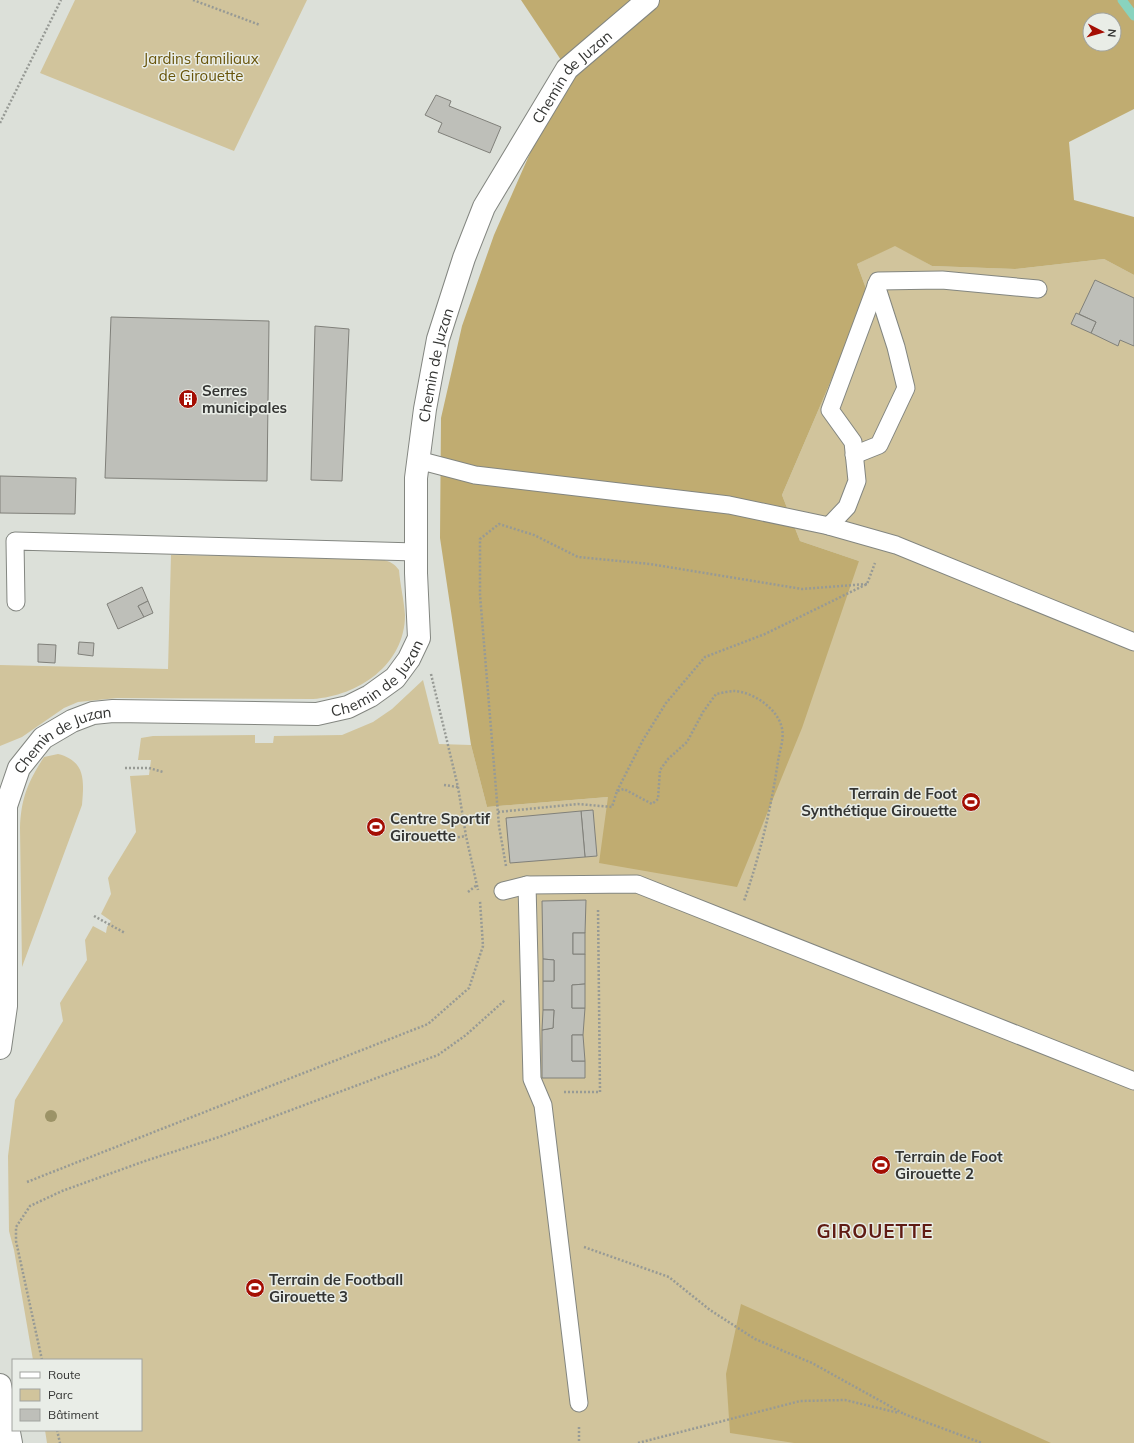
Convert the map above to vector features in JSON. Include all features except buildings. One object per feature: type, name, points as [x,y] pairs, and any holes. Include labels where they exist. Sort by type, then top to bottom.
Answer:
[{"type":"street","name":"Chemin de Juzan","points":[[0,1048],[6,1006],[6,806],[19,768],[43,738],[72,721],[93,713],[113,711],[316,714],[348,707],[370,696],[394,678],[409,659],[419,638],[416,552],[416,478],[418,460],[425,409],[438,339],[464,258],[484,207],[567,69],[648,0]]},
{"type":"street","points":[[0,1385],[11,1443]]},
{"type":"lane","points":[[829,526],[848,507],[857,481],[853,442],[830,410],[878,281],[942,280],[1038,289]]},
{"type":"lane","points":[[854,455],[879,445],[906,388],[896,347],[876,285]]},
{"type":"lane","points":[[418,460],[475,475],[729,505],[829,526],[896,545],[1134,642]]},
{"type":"lane","points":[[16,602],[15,541],[416,552]]},
{"type":"lane","points":[[506,890],[527,885],[637,884],[1134,1081]]},
{"type":"lane","points":[[527,885],[532,1079],[544,1105],[579,1403]]},
{"type":"path","points":[[0,123],[61,0]]},
{"type":"path","points":[[193,0],[260,25]]},
{"type":"path","points":[[506,890],[480,595],[480,539],[499,524],[534,535],[578,557],[650,564],[802,589],[867,584]]},
{"type":"path","points":[[498,812],[578,804],[612,807],[617,791],[643,740],[666,703],[705,657],[765,634],[867,584],[880,550],[896,545]]},
{"type":"path","points":[[27,1182],[428,1024],[469,988],[484,946],[480,896],[466,836],[458,786],[432,678],[419,638]]},
{"type":"path","points":[[617,791],[624,788],[652,804],[658,799],[660,770],[668,759],[688,742],[703,712],[716,694],[735,691],[758,699],[774,711],[781,723],[784,738],[779,756],[772,804],[757,862],[735,923]]},
{"type":"path","points":[[125,768],[149,768],[163,772]]},
{"type":"path","points":[[444,785],[458,786]]},
{"type":"path","points":[[454,838],[466,836]]},
{"type":"path","points":[[538,1092],[600,1092],[598,884]]},
{"type":"path","points":[[468,892],[477,885]]},
{"type":"path","points":[[94,916],[125,933]]},
{"type":"path","points":[[42,1359],[16,1241],[16,1227],[30,1206],[70,1188],[144,1161],[227,1134],[438,1054],[466,1035],[513,994],[530,988]]},
{"type":"path","points":[[561,1240],[669,1277],[710,1310],[755,1339],[812,1363],[904,1414]]},
{"type":"path","points":[[638,1443],[800,1401],[845,1400],[904,1414],[982,1443]]},
{"type":"path","points":[[57,1431],[60,1443]]},
{"type":"green space","name":"Jardins familiaux de Girouette","points":[[75,0],[307,0],[234,151],[40,73]]},
{"type":"green space","name":"Centre Sportif Girouette","points":[[895,245],[932,266],[1015,269],[1104,259],[1134,275],[1134,1443],[47,1443],[45,1431],[142,1431],[142,1359],[33,1359],[14,1250],[9,1231],[8,1156],[15,1100],[63,1021],[60,1003],[87,960],[85,940],[93,926],[106,933],[107,927],[111,921],[101,914],[111,894],[108,878],[136,832],[130,776],[149,775],[151,760],[138,760],[141,738],[153,736],[255,735],[255,743],[273,743],[274,736],[342,735],[373,722],[392,709],[423,680],[439,744],[471,745],[487,807],[608,797],[859,561],[800,541],[782,495],[868,294],[857,264]]},
{"type":"green space","points":[[171,555],[364,557],[388,561],[399,570],[405,615],[403,633],[397,649],[388,663],[376,675],[346,692],[330,697],[313,699],[117,698],[78,702],[64,708],[22,737],[0,746],[0,665],[168,669]]},
{"type":"green space","points":[[58,754],[67,757],[74,762],[81,773],[83,780],[82,805],[22,967],[20,828],[22,808],[26,791],[44,757]]},
{"type":"shaded area","points":[[521,0],[1134,0],[1134,109],[1069,142],[1074,200],[1134,217],[1134,275],[1104,259],[1015,269],[932,266],[895,246],[857,264],[868,294],[782,495],[800,541],[859,561],[802,728],[737,887],[599,863],[608,797],[487,807],[471,745],[440,538],[441,418],[462,326],[494,235],[567,69]]},
{"type":"shaded area","points":[[741,1304],[1051,1443],[794,1443],[730,1433],[726,1374]]},
{"type":"waterway","points":[[1122,0],[1134,16]]},
{"type":"place","name":"Serres municipales","points":[[188,399]]},
{"type":"place","name":"Terrain de Foot Synthétique Girouette","points":[[971,802]]},
{"type":"place","name":"Centre Sportif Girouette","points":[[376,827]]},
{"type":"place","name":"Terrain de Foot Girouette 2","points":[[881,1165]]},
{"type":"place","name":"Terrain de Football Girouette 3","points":[[255,1288]]},
{"type":"district","name":"GIROUETTE","points":[[875,1231]]}]
